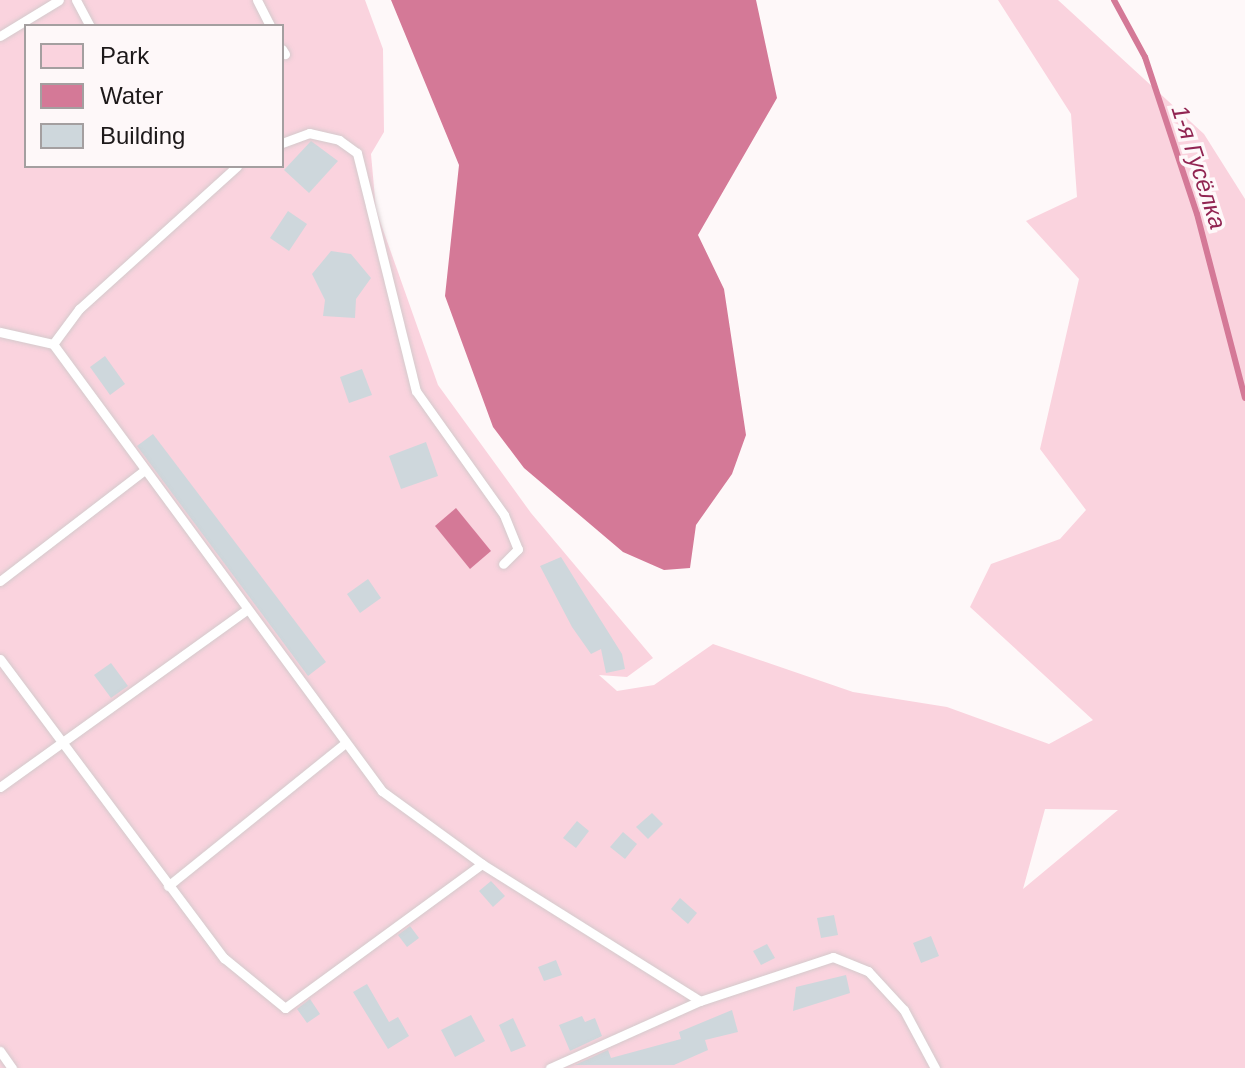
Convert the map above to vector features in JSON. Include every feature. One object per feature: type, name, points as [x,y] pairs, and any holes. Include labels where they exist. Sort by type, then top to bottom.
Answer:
[{"type":"lane","points":[[0,36],[59,0]]},
{"type":"lane","points":[[76,0],[89,24]]},
{"type":"lane","points":[[257,0],[269,24]]},
{"type":"lane","points":[[284,142],[309,133],[339,140],[357,153],[416,391],[504,515],[518,549],[503,564]]},
{"type":"lane","points":[[53,344],[79,309],[235,168]]},
{"type":"lane","points":[[0,332],[53,344],[142,472],[382,791],[482,864],[700,1001]]},
{"type":"lane","points":[[0,581],[142,472]]},
{"type":"lane","points":[[0,787],[245,611]]},
{"type":"lane","points":[[0,659],[224,958],[285,1008],[482,864]]},
{"type":"lane","points":[[168,886],[345,743]]},
{"type":"lane","points":[[550,1068],[700,1001],[833,957],[868,971],[904,1010],[935,1068]]},
{"type":"lane","points":[[0,1051],[12,1068]]},
{"type":"green space","points":[[0,0],[365,0],[383,49],[384,132],[371,154],[376,210],[438,385],[531,513],[653,658],[627,677],[599,675],[617,691],[654,685],[713,644],[853,692],[947,707],[1049,744],[1093,720],[970,607],[991,564],[1060,539],[1086,510],[1040,449],[1079,279],[1026,221],[1077,197],[1071,114],[998,0],[1058,0],[1204,134],[1245,199],[1245,1068],[0,1068]],"holes":[[[1045,809],[1118,810],[1023,889]]]},
{"type":"water","points":[[391,0],[756,0],[777,98],[698,235],[724,289],[746,435],[732,474],[696,525],[690,568],[664,570],[623,552],[524,468],[493,427],[445,296],[459,165]]},
{"type":"water","points":[[456,508],[491,551],[470,569],[435,526]]},
{"type":"building","points":[[311,141],[338,161],[309,193],[284,170]]},
{"type":"building","points":[[288,211],[307,224],[289,251],[270,238]]},
{"type":"building","points":[[331,251],[351,254],[371,278],[356,299],[355,318],[323,316],[325,300],[312,274]]},
{"type":"building","points":[[105,356],[125,384],[110,395],[90,367]]},
{"type":"building","points":[[362,369],[372,395],[349,403],[340,377]]},
{"type":"building","points":[[153,434],[326,662],[308,676],[137,446]]},
{"type":"building","points":[[426,442],[438,476],[401,489],[389,456]]},
{"type":"building","points":[[561,557],[622,654],[625,669],[606,673],[601,649],[591,654],[572,627],[540,566]]},
{"type":"building","points":[[368,579],[381,598],[360,613],[347,594]]},
{"type":"building","points":[[111,663],[128,686],[111,698],[94,675]]},
{"type":"building","points":[[652,813],[663,824],[648,839],[636,827]]},
{"type":"building","points":[[577,821],[589,831],[576,848],[563,838]]},
{"type":"building","points":[[623,832],[637,844],[625,859],[610,847]]},
{"type":"building","points":[[491,881],[505,896],[493,907],[479,891]]},
{"type":"building","points":[[680,898],[697,913],[688,924],[671,909]]},
{"type":"building","points":[[834,915],[838,935],[821,938],[817,918]]},
{"type":"building","points":[[410,926],[419,938],[407,947],[398,935]]},
{"type":"building","points":[[931,936],[939,956],[921,963],[913,943]]},
{"type":"building","points":[[767,944],[775,958],[761,965],[753,951]]},
{"type":"building","points":[[556,960],[562,975],[544,981],[538,967]]},
{"type":"building","points":[[846,975],[850,993],[793,1011],[796,987]]},
{"type":"building","points":[[367,984],[389,1022],[398,1017],[409,1036],[388,1049],[353,992]]},
{"type":"building","points":[[310,999],[320,1014],[307,1023],[297,1009]]},
{"type":"building","points":[[732,1010],[738,1032],[705,1040],[708,1050],[674,1065],[575,1065],[608,1050],[611,1058],[681,1039],[679,1032]]},
{"type":"building","points":[[471,1015],[485,1041],[455,1057],[441,1030]]},
{"type":"building","points":[[582,1016],[585,1022],[595,1018],[602,1036],[570,1051],[559,1025]]},
{"type":"building","points":[[513,1018],[526,1046],[511,1052],[499,1025]]},
{"type":"waterway","name":"1-я Гусёлка","points":[[1114,0],[1145,57],[1197,214],[1245,398]]}]
